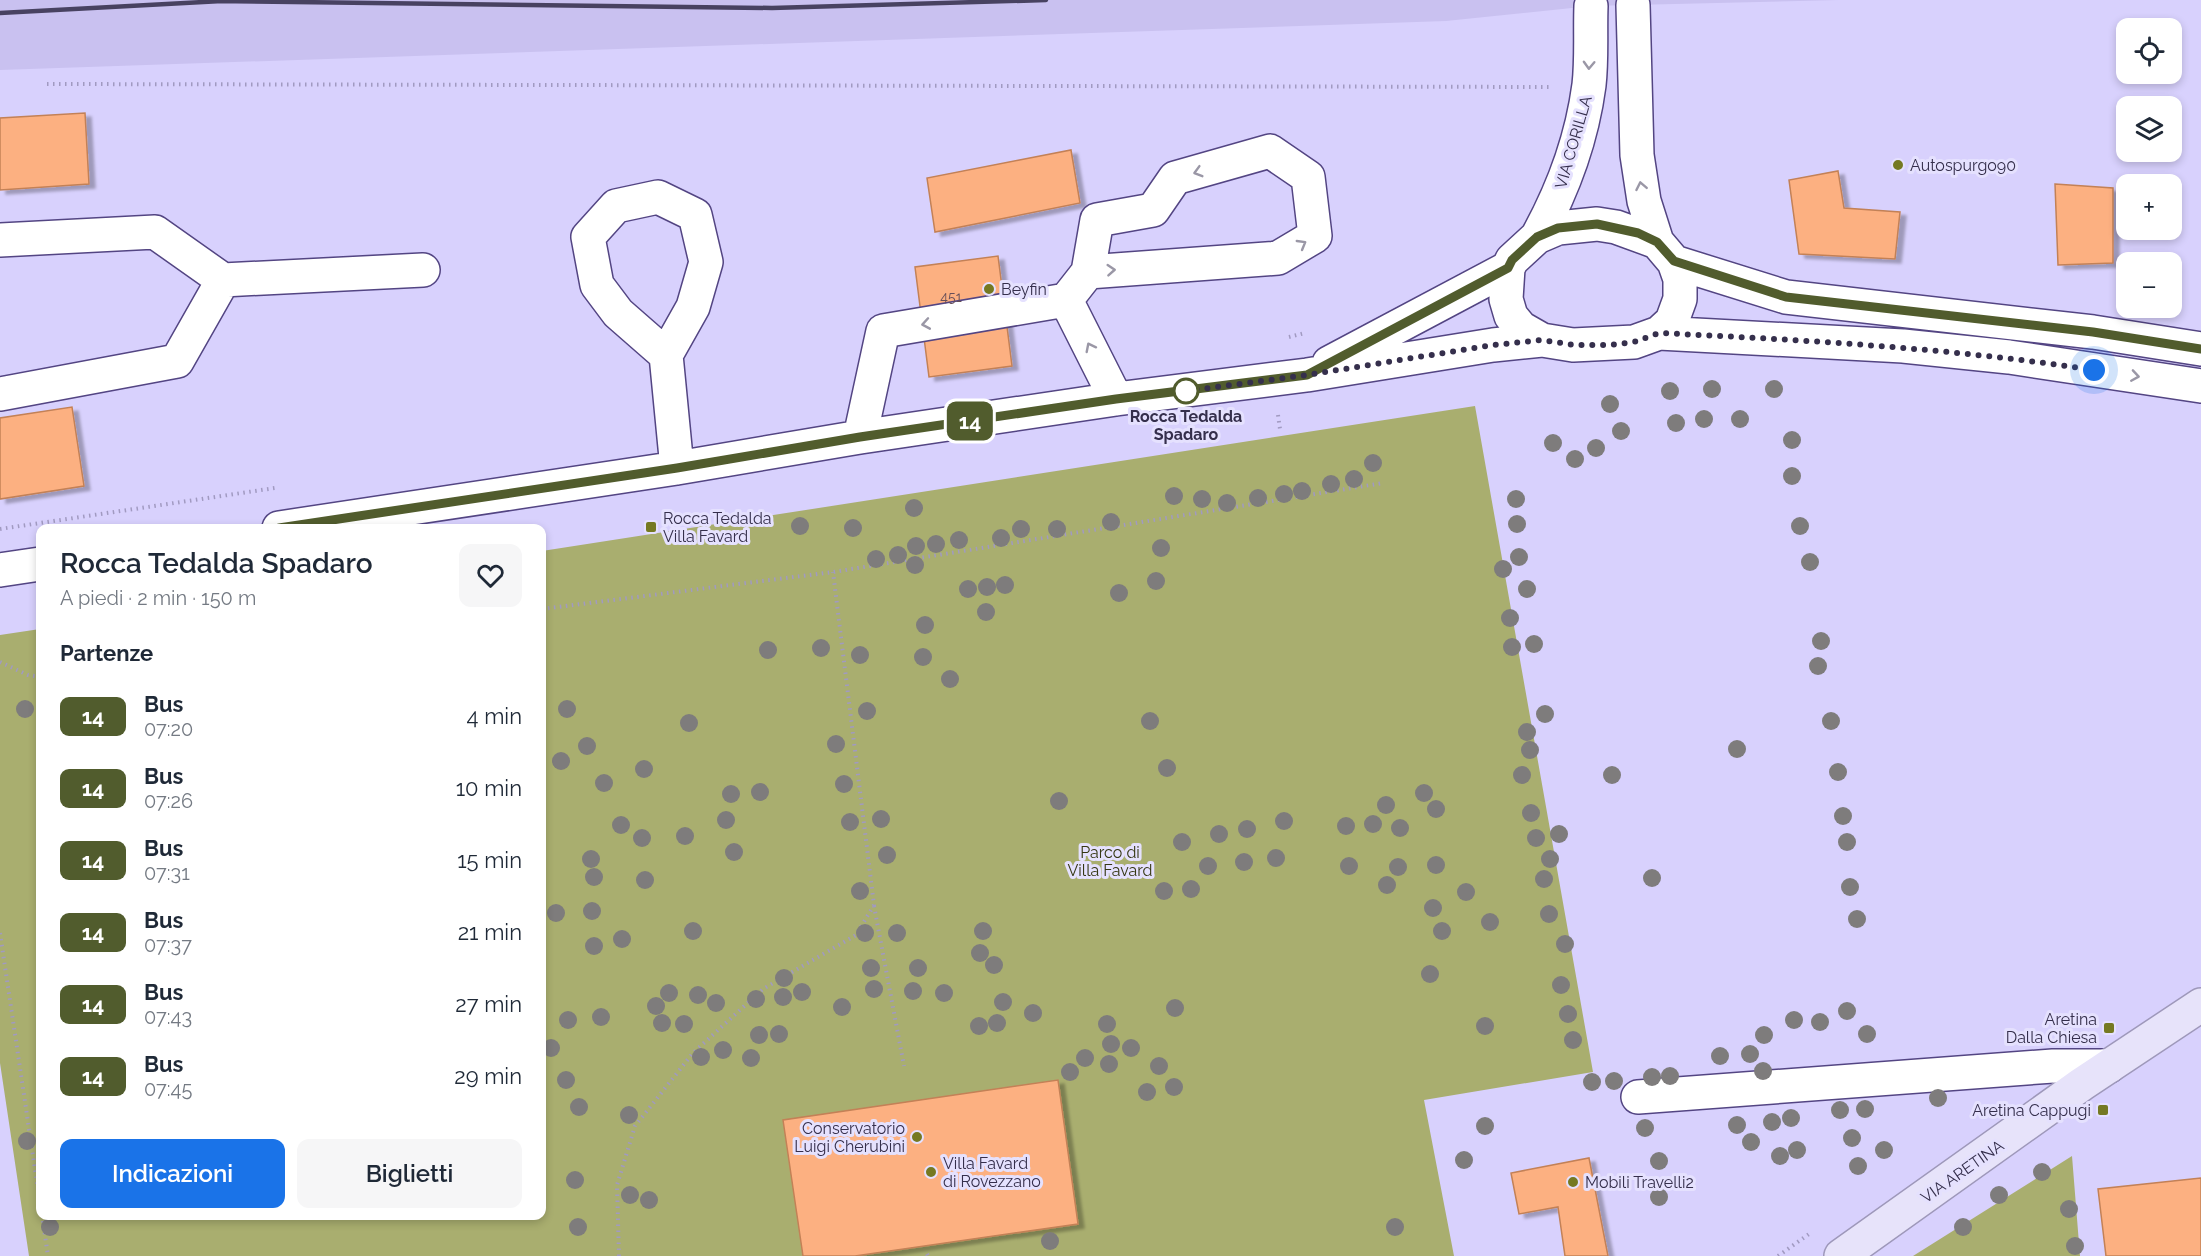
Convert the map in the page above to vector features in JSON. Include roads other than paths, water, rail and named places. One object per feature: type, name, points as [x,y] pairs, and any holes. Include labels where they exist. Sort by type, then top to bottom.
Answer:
[{"type":"main road","name":"VIA ARETINA","points":[[1841,1256],[2109,1066],[2201,1005]]},
{"type":"street","points":[[306,524],[1116,399],[1307,375],[1542,340],[1574,345],[1610,345],[1634,342],[1659,333],[1672,321],[1680,299],[1680,279],[1644,201],[1637,155],[1633,5]]},
{"type":"street","name":"VIA CORILLA","points":[[1537,237],[1555,204],[1571,160],[1589,84],[1591,6]]},
{"type":"street","points":[[860,437],[883,331],[1066,300],[1089,272],[1097,220],[1153,210],[1175,178],[1270,151],[1308,177],[1315,236],[1278,258],[1089,272]]},
{"type":"street","points":[[666,355],[618,313],[597,285],[588,237],[616,206],[657,197],[695,215],[706,261],[693,307],[666,355],[677,468]]},
{"type":"street","points":[[1542,340],[1521,328],[1511,316],[1506,299],[1508,268],[1512,260],[1537,237],[1558,228],[1597,224],[1638,233],[1666,251],[1786,297],[2093,332],[2201,349]]},
{"type":"street","points":[[0,240],[155,232],[223,280],[423,270]]},
{"type":"street","points":[[1307,375],[1508,268]]},
{"type":"street","points":[[0,394],[177,361],[223,280]]},
{"type":"street","points":[[1066,300],[1116,399]]},
{"type":"street","points":[[1659,333],[1927,348],[2009,357],[2201,386]]},
{"type":"street","points":[[0,570],[36,565]]},
{"type":"street","points":[[1638,1097],[2053,1066],[2109,1066]]},
{"type":"railway","points":[[215,1],[772,8],[1046,0]]},
{"type":"railway","points":[[0,13],[222,1]]},
{"type":"place","name":"Autospurgo90","points":[[1898,165]]},
{"type":"place","name":"Beyfin","points":[[989,289]]},
{"type":"place","name":"Rocca Tedalda Spadaro","points":[[1186,391]]},
{"type":"place","name":"Rocca Tedalda Villa Favard","points":[[651,527]]},
{"type":"place","name":"Aretina Dalla Chiesa","points":[[2109,1028]]},
{"type":"place","name":"Aretina Cappugi","points":[[2103,1110]]},
{"type":"place","name":"Conservatorio Luigi Cherubini","points":[[917,1137]]},
{"type":"place","name":"Villa Favard di Rovezzano","points":[[931,1172]]},
{"type":"place","name":"Mobili Travelli2","points":[[1573,1182]]},
{"type":"park label","name":"Parco di Villa Favard","points":[[1110,861]]}]
